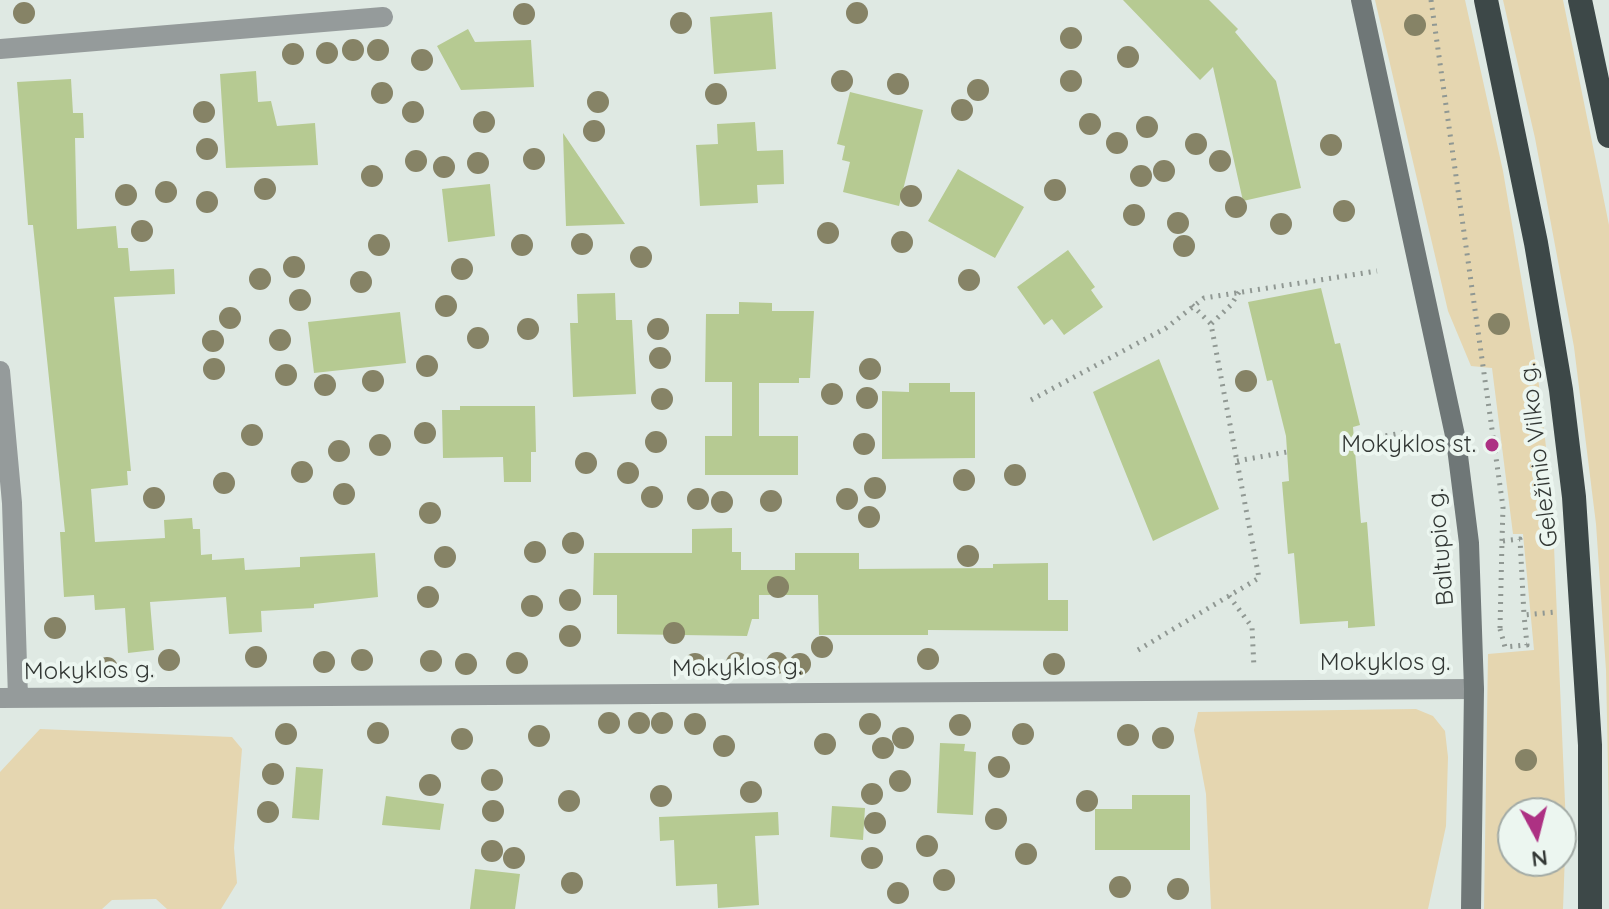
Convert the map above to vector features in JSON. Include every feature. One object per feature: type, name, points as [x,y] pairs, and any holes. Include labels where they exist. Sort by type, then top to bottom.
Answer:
[{"type":"highway","name":"Geležinio Vilko g.","points":[[1486,0],[1536,243],[1561,390],[1574,497],[1589,716],[1590,909]]},
{"type":"highway","points":[[1580,0],[1609,136]]},
{"type":"street","name":"Baltupio g.","points":[[1361,0],[1456,440],[1469,543],[1474,689],[1471,909]]},
{"type":"street","points":[[0,49],[383,17]]},
{"type":"street","points":[[0,371],[12,503],[9,698]]},
{"type":"street","name":"Mokyklos g.","points":[[9,698],[583,697],[1474,689]]},
{"type":"path","points":[[1431,0],[1503,507],[1502,541],[1500,629],[1505,647],[1527,645],[1520,539],[1502,541]]},
{"type":"path","points":[[1031,400],[1166,328],[1204,298],[1377,271]]},
{"type":"path","points":[[1211,324],[1231,305],[1239,292]]},
{"type":"path","points":[[1138,650],[1259,578],[1211,324],[1192,305]]},
{"type":"path","points":[[1354,441],[1408,432]]},
{"type":"path","points":[[1237,461],[1287,452]]},
{"type":"path","points":[[1229,596],[1252,627],[1256,689]]},
{"type":"path","points":[[1473,628],[1500,629]]},
{"type":"shaded area","points":[[1375,0],[1465,0],[1503,171],[1538,377],[1552,500],[1565,797],[1497,797],[1497,877],[1564,877],[1563,909],[1484,909],[1488,654],[1534,650],[1523,534],[1513,534],[1492,368],[1471,366],[1448,311]]},
{"type":"shaded area","points":[[1503,0],[1563,0],[1609,225],[1609,816],[1606,670],[1596,524],[1574,347],[1535,138]]},
{"type":"shaded area","points":[[1416,709],[1433,716],[1445,731],[1448,757],[1446,826],[1428,909],[1211,909],[1206,794],[1194,730],[1198,712]]},
{"type":"shaded area","points":[[40,729],[232,737],[242,749],[234,848],[237,883],[221,909],[167,909],[156,899],[112,900],[102,909],[0,909],[0,772]]},
{"type":"building","points":[[1123,0],[1209,0],[1238,29],[1235,32],[1276,81],[1301,188],[1243,201],[1213,67],[1200,80]]},
{"type":"building","points":[[772,12],[776,69],[714,74],[710,17]]},
{"type":"building","points":[[468,29],[475,42],[531,40],[534,87],[461,90],[437,46]]},
{"type":"building","points":[[256,71],[258,102],[271,101],[277,126],[315,123],[318,165],[226,168],[220,74]]},
{"type":"building","points":[[71,79],[73,113],[83,113],[84,138],[75,138],[77,229],[116,226],[118,248],[128,248],[130,271],[174,269],[175,294],[114,297],[131,471],[127,471],[128,485],[91,489],[95,542],[165,538],[164,520],[192,518],[193,529],[200,529],[201,555],[212,554],[212,560],[244,558],[245,570],[300,567],[300,557],[375,553],[378,597],[314,604],[314,608],[261,611],[262,632],[229,634],[226,597],[150,602],[154,650],[128,653],[125,608],[95,610],[94,595],[64,597],[60,532],[65,532],[33,225],[28,225],[17,82]]},
{"type":"building","points":[[850,92],[923,110],[899,206],[843,192],[850,162],[842,160],[845,146],[837,144]]},
{"type":"building","points":[[755,122],[757,151],[783,150],[784,184],[757,185],[758,203],[700,206],[696,145],[718,144],[717,124]]},
{"type":"building","points":[[563,133],[625,224],[566,226]]},
{"type":"building","points":[[958,169],[1024,207],[995,258],[928,221]]},
{"type":"building","points":[[490,184],[495,236],[448,242],[442,189]]},
{"type":"building","points":[[1068,250],[1095,287],[1091,290],[1103,307],[1064,335],[1052,319],[1044,325],[1017,287]]},
{"type":"building","points":[[1321,288],[1335,344],[1340,343],[1360,425],[1353,427],[1361,523],[1367,522],[1375,626],[1348,628],[1348,621],[1300,624],[1294,553],[1288,554],[1282,482],[1289,481],[1286,436],[1272,380],[1267,381],[1248,302]]},
{"type":"building","points":[[615,293],[616,320],[632,320],[636,394],[573,397],[570,323],[578,323],[577,294]]},
{"type":"building","points":[[739,302],[772,303],[772,311],[814,311],[810,378],[799,378],[799,383],[759,383],[759,436],[798,436],[798,475],[705,475],[705,436],[732,436],[732,382],[705,382],[706,314],[739,314]]},
{"type":"building","points":[[400,312],[406,363],[314,373],[308,322]]},
{"type":"building","points":[[1159,359],[1219,509],[1153,541],[1093,392]]},
{"type":"building","points":[[909,383],[950,383],[950,392],[975,392],[975,458],[882,459],[882,391],[909,392]]},
{"type":"building","points":[[460,406],[535,406],[536,452],[531,452],[531,482],[504,482],[503,457],[443,458],[442,410],[460,410]]},
{"type":"building","points":[[732,528],[732,552],[741,552],[741,570],[795,570],[795,553],[859,553],[859,569],[993,568],[993,564],[1048,563],[1048,600],[1068,600],[1068,631],[928,630],[928,635],[819,635],[818,595],[759,595],[759,619],[752,619],[747,636],[617,634],[617,595],[593,595],[594,553],[692,553],[692,529]]},
{"type":"building","points":[[940,743],[965,744],[964,751],[976,752],[973,815],[937,813]]},
{"type":"building","points":[[296,767],[323,769],[319,820],[292,818]]},
{"type":"building","points":[[1132,795],[1190,795],[1190,850],[1095,850],[1095,809],[1132,809]]},
{"type":"building","points":[[386,796],[444,804],[440,830],[382,825]]},
{"type":"building","points":[[832,806],[865,808],[863,840],[830,837]]},
{"type":"building","points":[[778,812],[779,835],[755,836],[759,905],[718,908],[717,884],[676,886],[674,840],[660,841],[659,817]]},
{"type":"building","points":[[475,869],[520,874],[515,909],[470,909]]},
{"type":"place","name":"Mokyklos st.","points":[[1492,445]]}]
